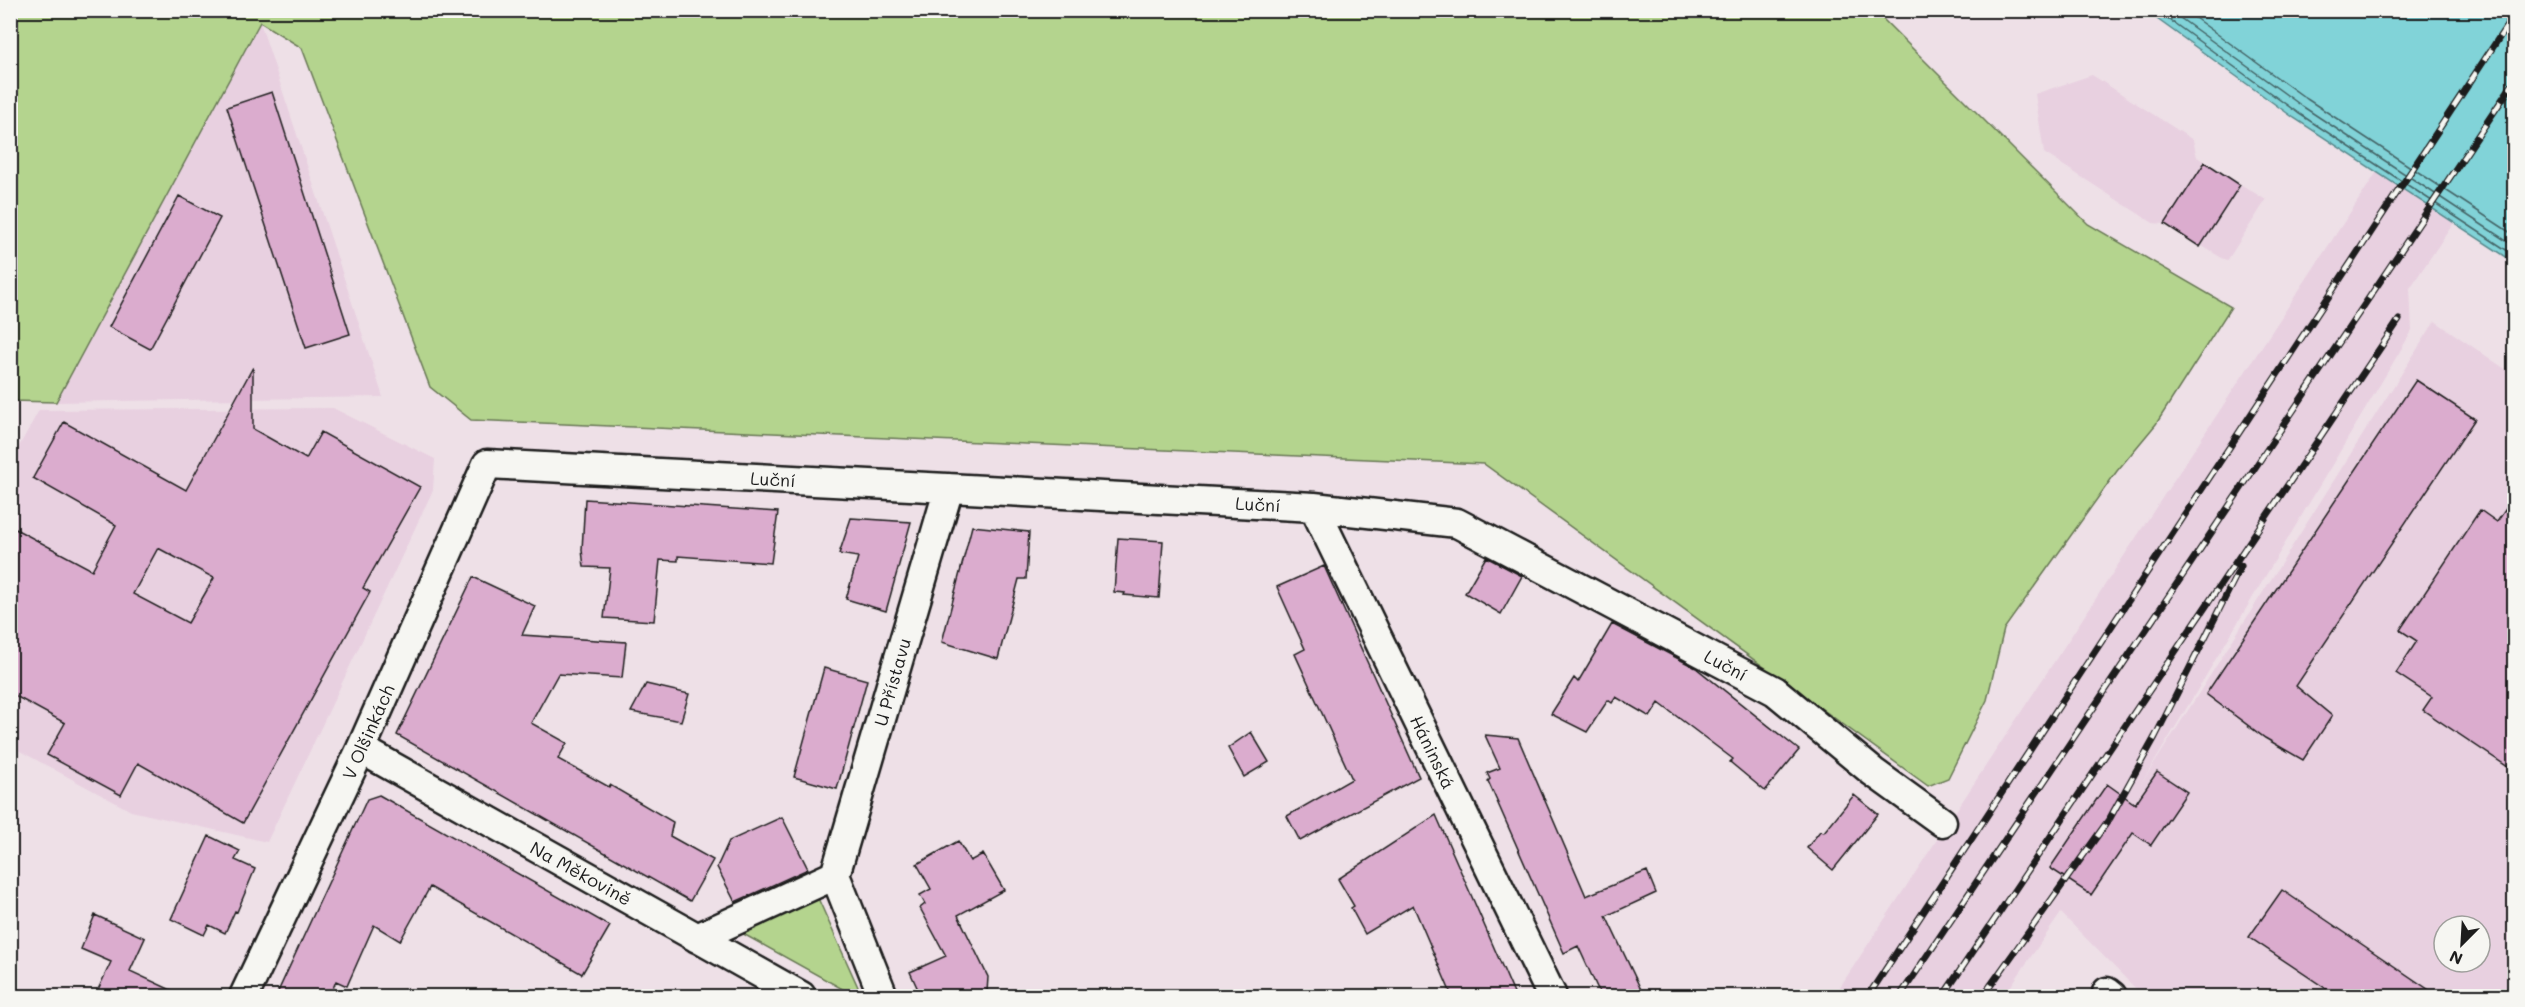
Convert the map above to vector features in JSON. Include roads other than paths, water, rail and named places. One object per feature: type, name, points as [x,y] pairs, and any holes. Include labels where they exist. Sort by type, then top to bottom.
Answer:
[{"type":"street","name":"Luční","points":[[487,464],[1314,507],[1457,523],[1775,692],[1873,772],[1942,822]]},
{"type":"street","name":"V Olšinkách","points":[[244,996],[361,749],[487,464]]},
{"type":"street","name":"U Přístavu","points":[[835,875],[949,488]]},
{"type":"street","name":"Háninská","points":[[1314,507],[1552,996]]},
{"type":"street","name":"Na Měkovině","points":[[361,749],[801,996]]},
{"type":"street","points":[[697,938],[835,875],[883,996]]},
{"type":"water","points":[[2146,11],[2514,11],[2514,262],[2294,118]]},
{"type":"railway","points":[[1868,996],[2514,15]]},
{"type":"railway","points":[[1900,996],[2514,82]]},
{"type":"railway","points":[[1943,996],[2399,320]]},
{"type":"railway","points":[[1983,996],[2110,818],[2155,737],[2241,566]]}]
